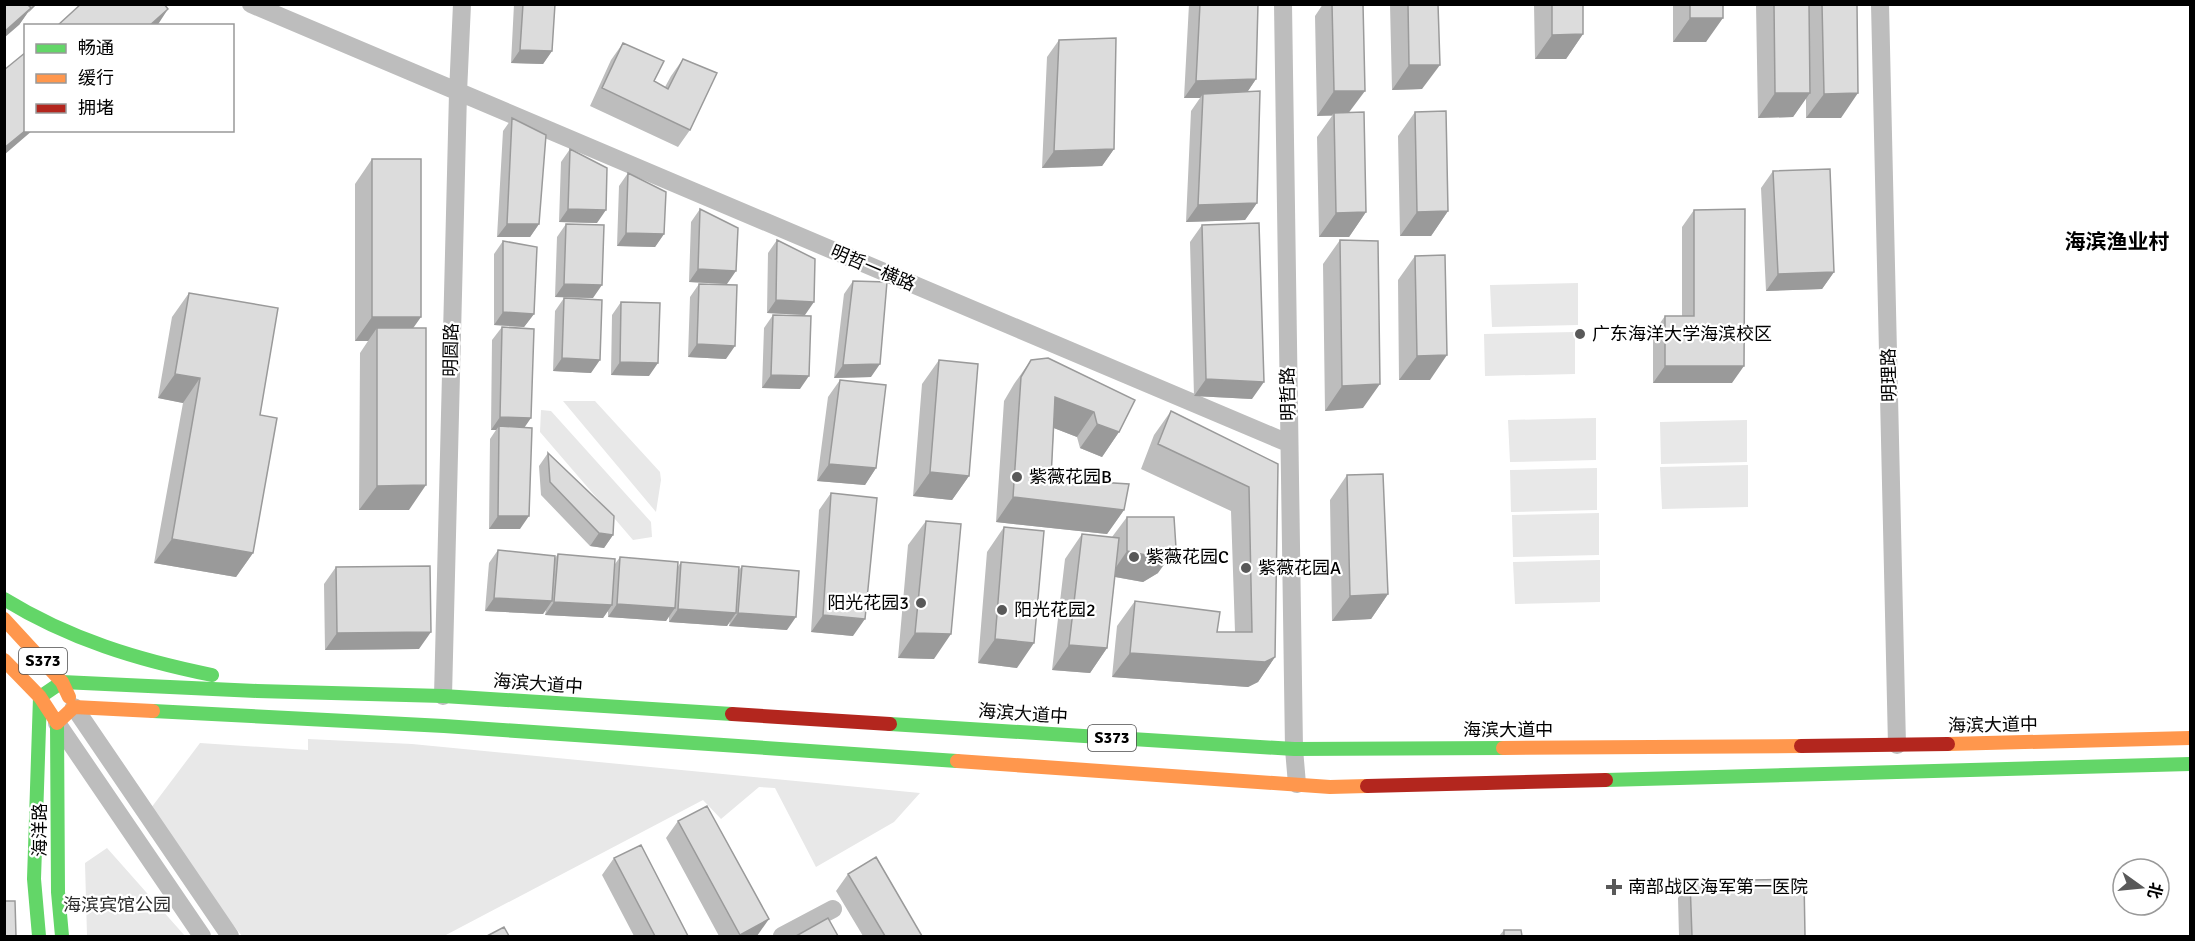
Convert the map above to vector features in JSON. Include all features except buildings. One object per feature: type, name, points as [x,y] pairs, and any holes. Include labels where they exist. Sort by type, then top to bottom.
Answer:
[{"type":"main road","points":[[4,599],[42,622],[89,642],[153,663],[330,693]]},
{"type":"main road","name":"S373","points":[[4,619],[62,682],[74,707],[444,726],[1330,787],[2190,764]]},
{"type":"main road","name":"S373","points":[[4,660],[40,697],[57,723]]},
{"type":"main road","name":"海滨大道中","points":[[62,682],[443,696],[1294,749],[1897,745],[2190,738]]},
{"type":"main road","name":"S373","points":[[40,697],[62,682]]},
{"type":"main road","name":"海洋路","points":[[39,936],[34,879],[40,697]]},
{"type":"main road","points":[[57,723],[74,707]]},
{"type":"main road","name":"海洋路","points":[[57,723],[58,892],[62,936]]},
{"type":"street","name":"明哲一横路","points":[[250,4],[1288,443]]},
{"type":"street","name":"明圆路","points":[[443,696],[462,4]]},
{"type":"street","name":"明哲路","points":[[1283,4],[1288,443],[1294,749],[1297,784]]},
{"type":"street","name":"明理路","points":[[1880,4],[1897,745]]},
{"type":"street","points":[[74,707],[230,936]]},
{"type":"street","points":[[57,723],[202,936]]},
{"type":"street","points":[[782,936],[833,909]]},
{"type":"green space","points":[[1578,283],[1578,325],[1492,327],[1490,285]]},
{"type":"green space","points":[[1575,332],[1575,374],[1485,376],[1484,334]]},
{"type":"green space","points":[[563,401],[595,401],[660,472],[656,512]]},
{"type":"green space","points":[[541,410],[551,411],[651,522],[652,537],[633,540],[540,432]]},
{"type":"green space","points":[[1596,418],[1596,460],[1510,462],[1508,420]]},
{"type":"green space","points":[[1747,420],[1747,462],[1661,464],[1660,422]]},
{"type":"green space","points":[[1748,465],[1748,507],[1662,509],[1660,467]]},
{"type":"green space","points":[[1597,468],[1597,510],[1511,512],[1510,470]]},
{"type":"green space","points":[[1599,513],[1599,555],[1513,557],[1512,515]]},
{"type":"green space","points":[[1600,560],[1600,602],[1515,604],[1513,562]]},
{"type":"green space","points":[[308,739],[412,744],[920,793],[894,822],[816,867],[775,788],[759,787],[721,819],[703,800],[444,936],[242,936],[145,816],[200,743],[308,750]]},
{"type":"green space","name":"海滨宾馆公园","points":[[107,848],[185,936],[87,936],[85,863]]},
{"type":"traffic: fast","points":[[4,599],[79,637],[131,655],[212,675]]},
{"type":"traffic: fast","points":[[40,697],[62,682],[257,691],[443,696],[732,714]]},
{"type":"traffic: fast","points":[[39,936],[34,879],[40,697]]},
{"type":"traffic: fast","points":[[153,711],[444,726],[957,761]]},
{"type":"traffic: fast","points":[[57,723],[58,892],[62,936]]},
{"type":"traffic: fast","points":[[890,724],[1294,749],[1503,748]]},
{"type":"traffic: fast","points":[[1606,780],[2190,764]]},
{"type":"traffic: slow","points":[[4,619],[62,682],[69,697]]},
{"type":"traffic: slow","points":[[4,660],[40,697],[57,723],[74,707],[153,711]]},
{"type":"traffic: slow","points":[[1948,744],[2190,738]]},
{"type":"traffic: slow","points":[[1503,748],[1801,746]]},
{"type":"traffic: slow","points":[[957,761],[1330,787],[1367,786]]},
{"type":"traffic: jam","points":[[732,714],[890,724]]},
{"type":"traffic: jam","points":[[1801,746],[1948,744]]},
{"type":"traffic: jam","points":[[1367,786],[1606,780]]},
{"type":"place","name":"广东海洋大学海滨校区","points":[[1580,334]]},
{"type":"place","name":"紫薇花园B","points":[[1017,477]]},
{"type":"place","name":"紫薇花园C","points":[[1134,557]]},
{"type":"place","name":"紫薇花园A","points":[[1246,568]]},
{"type":"place","name":"阳光花园3","points":[[921,603]]},
{"type":"place","name":"阳光花园2","points":[[1002,610]]},
{"type":"place","name":"南部战区海军第一医院","points":[[1614,887]]},
{"type":"district","name":"海滨渔业村","points":[[2117,242]]}]
